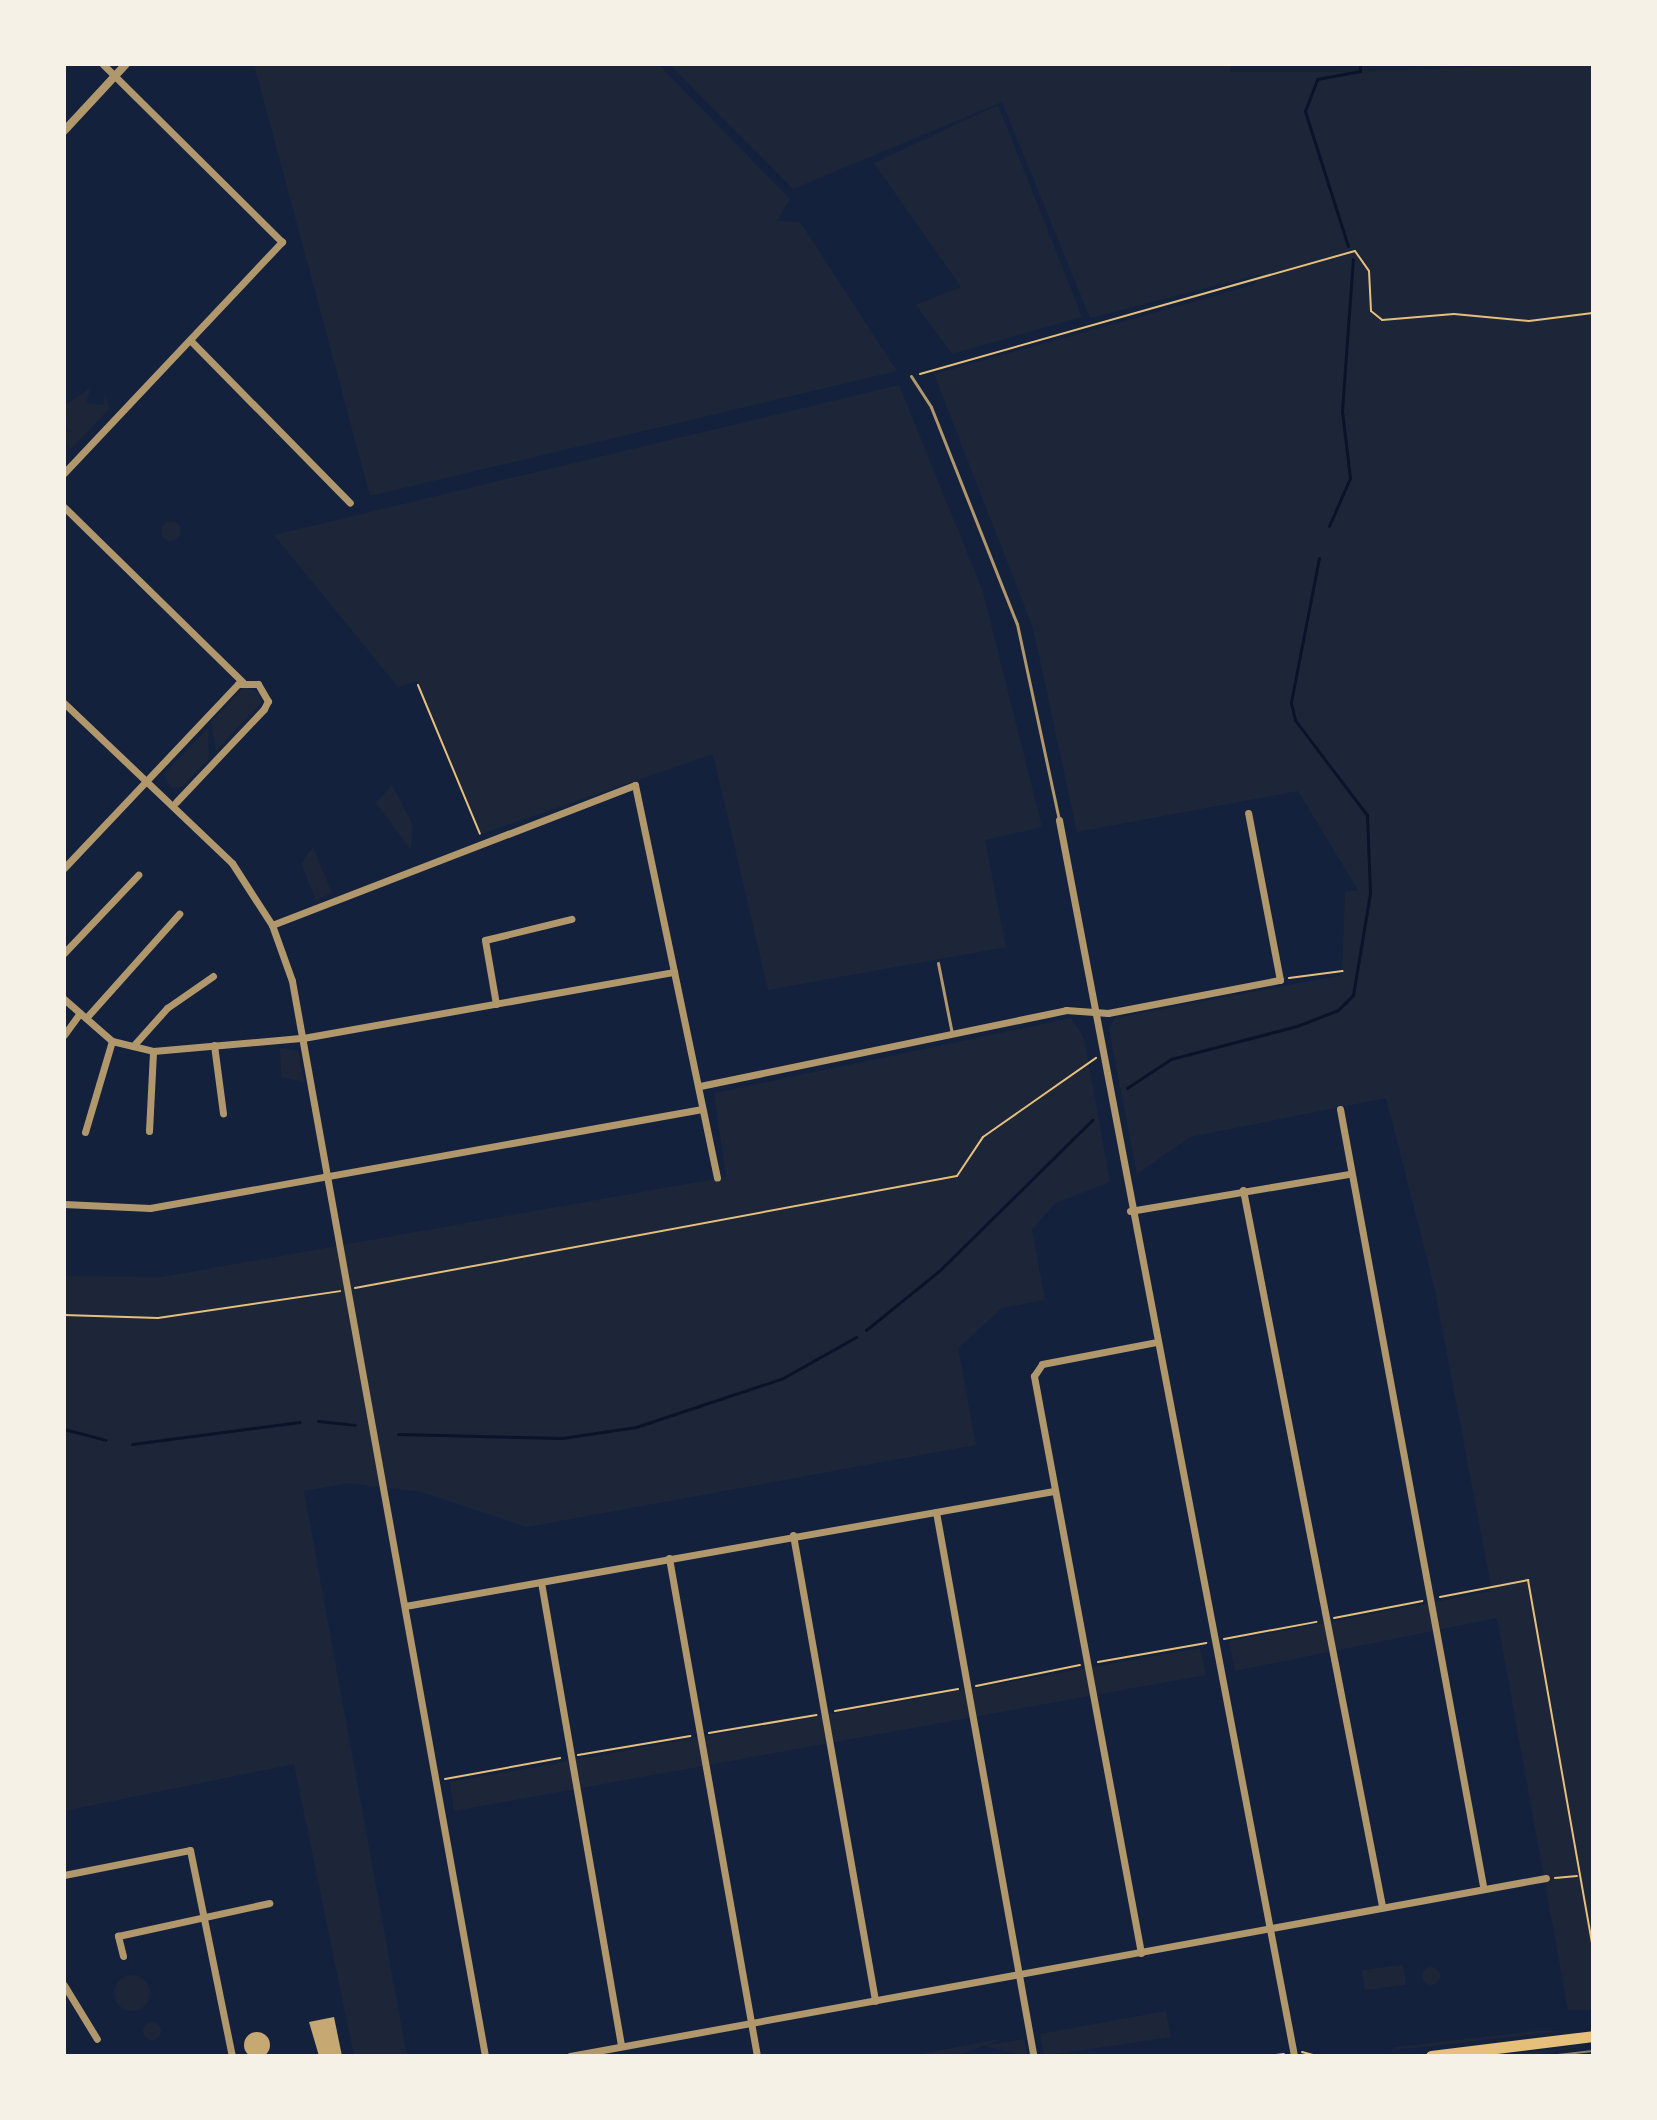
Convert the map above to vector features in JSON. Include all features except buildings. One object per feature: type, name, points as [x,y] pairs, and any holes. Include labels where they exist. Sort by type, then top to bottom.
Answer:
[{"type":"main road","points":[[1431,2056],[1593,2036]]},
{"type":"street","points":[[64,473],[282,242],[103,64]]},
{"type":"street","points":[[64,131],[126,64]]},
{"type":"street","points":[[190,340],[350,503]]},
{"type":"street","points":[[64,507],[243,682],[258,684],[267,704],[176,802]]},
{"type":"street","points":[[64,868],[243,682]]},
{"type":"street","points":[[64,703],[148,781],[176,802],[232,863],[272,925],[303,1038],[485,2056]]},
{"type":"street","points":[[272,925],[635,785],[717,1178]]},
{"type":"street","points":[[700,1086],[1075,1008],[1094,1011],[1280,980],[1248,813]]},
{"type":"street","points":[[1059,820],[1101,1058],[1213,1641],[1269,1929],[1298,2054]]},
{"type":"street","points":[[64,953],[138,875]]},
{"type":"street","points":[[64,1035],[179,914]]},
{"type":"street","points":[[496,1004],[485,940],[571,919]]},
{"type":"street","points":[[64,999],[112,1041],[153,1051],[303,1038],[674,972]]},
{"type":"street","points":[[133,1046],[167,1008],[213,976]]},
{"type":"street","points":[[85,1132],[112,1041]]},
{"type":"street","points":[[214,1045],[223,1113]]},
{"type":"street","points":[[149,1131],[153,1051]]},
{"type":"street","points":[[64,1204],[150,1208],[702,1109]]},
{"type":"street","points":[[1340,1109],[1348,1174],[1432,1599],[1483,1886]]},
{"type":"street","points":[[1130,1211],[1348,1174]]},
{"type":"street","points":[[1243,1190],[1382,1906]]},
{"type":"street","points":[[1141,1953],[1054,1491],[1035,1368],[1156,1342]]},
{"type":"street","points":[[405,1606],[1054,1491]]},
{"type":"street","points":[[936,1512],[1033,2053]]},
{"type":"street","points":[[793,1535],[875,2001]]},
{"type":"street","points":[[669,1558],[757,2056]]},
{"type":"street","points":[[541,1582],[621,2045]]},
{"type":"street","points":[[64,1875],[190,1850],[232,2056]]},
{"type":"street","points":[[570,2056],[1018,1976],[1483,1886],[1546,1878]]},
{"type":"street","points":[[123,1956],[118,1936],[269,1903]]},
{"type":"street","points":[[64,1985],[97,2039]]},
{"type":"lane","points":[[911,376],[931,407],[1020,632],[1059,820]]},
{"type":"lane","points":[[938,963],[952,1034]]},
{"type":"path","points":[[911,376],[1355,251],[1369,271],[1371,311],[1382,320],[1454,314],[1529,321],[1593,313]]},
{"type":"path","points":[[418,685],[483,842]]},
{"type":"path","points":[[1280,980],[1343,971]]},
{"type":"path","points":[[64,1315],[158,1318],[349,1289],[957,1176],[983,1137],[1101,1058]]},
{"type":"path","points":[[436,1781],[967,1688],[1528,1580],[1593,1949]]},
{"type":"path","points":[[1546,1878],[1578,1876]]},
{"type":"path","points":[[1269,2056],[1284,2054]]},
{"type":"path","points":[[1298,2054],[1317,2056]]},
{"type":"shaded area","points":[[254,64],[658,64],[790,199],[777,221],[800,222],[897,371],[370,496]]},
{"type":"shaded area","points":[[669,64],[1231,64],[1230,72],[1325,72],[1593,64],[1593,2010],[1568,2010],[1497,1618],[1235,1671],[1229,1641],[1492,1591],[1434,1286],[1386,1098],[1190,1137],[1137,1174],[1109,1029],[1115,1018],[1342,975],[1345,892],[1358,890],[1298,791],[1077,832],[1033,628],[934,374],[1254,285],[1261,274],[1090,318],[1002,102],[793,189]]},
{"type":"shaded area","points":[[998,105],[1082,317],[952,354],[916,305],[961,287],[874,163]]},
{"type":"shaded area","points":[[899,385],[983,592],[1042,827],[985,840],[1006,947],[768,990],[713,754],[481,834],[417,681],[398,687],[274,535]]},
{"type":"shaded area","points":[[91,387],[86,403],[104,405],[105,393],[109,409],[70,450],[64,433],[75,430],[68,430],[64,406]]},
{"type":"shaded area","points":[[171,521],[178,524],[181,531],[178,538],[171,541],[164,538],[161,531],[164,524]]},
{"type":"shaded area","points":[[244,687],[260,693],[261,703],[216,751],[211,722]]},
{"type":"shaded area","points":[[208,728],[209,759],[182,787],[171,788],[164,774]]},
{"type":"shaded area","points":[[392,785],[413,825],[411,850],[376,803]]},
{"type":"shaded area","points":[[313,847],[332,893],[316,900],[301,864]]},
{"type":"shaded area","points":[[1071,1018],[1084,1038],[1110,1182],[1056,1203],[1032,1229],[1045,1300],[1002,1308],[958,1348],[976,1445],[527,1527],[422,1492],[348,1483],[304,1491],[407,2056],[354,2056],[294,1764],[64,1811],[64,1276],[162,1277],[726,1177],[714,1093]]},
{"type":"shaded area","points":[[280,1048],[298,1051],[304,1082],[281,1077]]},
{"type":"shaded area","points":[[1200,1648],[1206,1675],[454,1811],[450,1782]]},
{"type":"shaded area","points":[[1403,1965],[1406,1985],[1365,1990],[1362,1970]]},
{"type":"shaded area","points":[[1431,1967],[1440,1976],[1431,1985],[1422,1976]]},
{"type":"shaded area","points":[[132,1975],[145,1980],[150,1993],[145,2006],[132,2011],[119,2006],[114,1993],[119,1980]]},
{"type":"shaded area","points":[[1166,2011],[1171,2037],[1044,2056],[1040,2034]]},
{"type":"shaded area","points":[[152,2022],[161,2031],[152,2040],[143,2031]]},
{"type":"shaded area","points":[[1562,2031],[1390,2051],[1395,2047]]},
{"type":"shaded area","points":[[1005,2038],[956,2056],[925,2056],[925,2053]]},
{"type":"shaded area","points":[[1024,2039],[1028,2056],[987,2047],[988,2045]]},
{"type":"shaded area","points":[[1593,2045],[1526,2056],[1493,2056],[1538,2051]]},
{"type":"waterway","points":[[1348,246],[1305,111],[1317,79],[1360,71],[1360,65]]},
{"type":"waterway","points":[[1329,526],[1350,478],[1342,411],[1353,259]]},
{"type":"waterway","points":[[1127,1088],[1171,1059],[1297,1026],[1338,1010],[1353,995],[1370,893],[1367,815],[1295,720],[1291,702],[1319,558]]},
{"type":"waterway","points":[[866,1330],[940,1270],[1092,1120]]},
{"type":"waterway","points":[[398,1434],[562,1438],[636,1427],[783,1378],[856,1337]]},
{"type":"waterway","points":[[318,1421],[355,1425]]},
{"type":"waterway","points":[[132,1444],[300,1422]]},
{"type":"waterway","points":[[64,1429],[106,1440]]},
{"type":"tram line","points":[[1549,2056],[1593,2051]]},
{"type":"tram line","points":[[967,2056],[1006,2056]]}]
